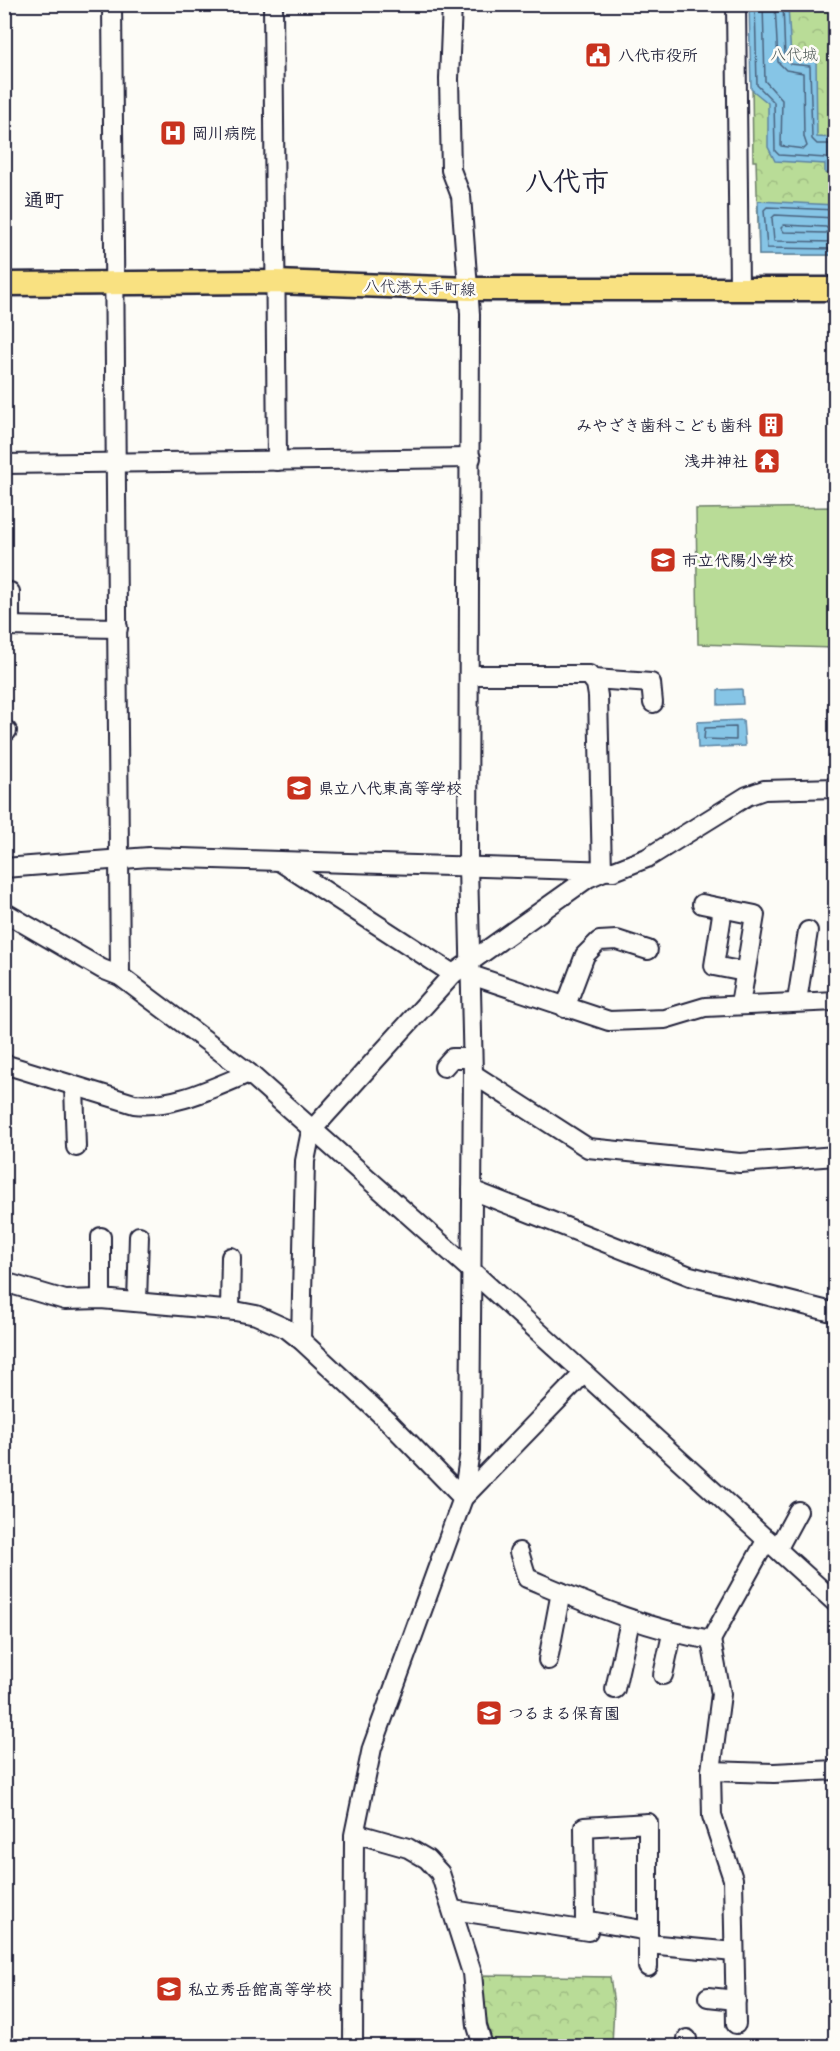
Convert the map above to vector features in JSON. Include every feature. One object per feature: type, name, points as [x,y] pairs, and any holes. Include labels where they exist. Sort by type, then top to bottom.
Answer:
[{"type":"main road","name":"八代港大手町線","points":[[4,272],[113,278]]},
{"type":"main road","name":"八代港大手町線","points":[[4,284],[113,278],[276,277],[468,282],[739,282],[836,276]]},
{"type":"main road","name":"八代港大手町線","points":[[739,282],[836,289]]},
{"type":"street","points":[[112,4],[120,976]]},
{"type":"street","points":[[273,4],[276,461]]},
{"type":"street","points":[[355,2045],[355,1833],[372,1748],[463,1497],[470,1451],[473,1272],[472,1066],[464,970],[468,866],[471,458],[468,282],[460,196],[451,170],[449,79],[452,4]]},
{"type":"street","points":[[736,4],[739,282]]},
{"type":"street","points":[[4,464],[471,458]]},
{"type":"street","points":[[10,592],[7,626],[118,628]]},
{"type":"street","points":[[469,675],[589,675],[594,679],[651,683],[653,703]]},
{"type":"street","points":[[594,679],[598,696],[602,872]]},
{"type":"street","points":[[4,868],[119,858],[468,866],[602,872],[615,870],[647,858],[747,796],[764,790],[836,788]]},
{"type":"street","points":[[279,861],[464,970],[565,1008],[609,1021],[665,1019],[705,1007],[836,1001]]},
{"type":"street","points":[[301,1340],[305,1161],[311,1131],[464,970],[588,878],[602,872]]},
{"type":"street","points":[[702,904],[754,915],[740,1005]]},
{"type":"street","points":[[723,908],[714,966],[745,972]]},
{"type":"street","points":[[4,912],[102,969],[120,976],[249,1073],[311,1131],[473,1272],[836,1603]]},
{"type":"street","points":[[797,1001],[808,931]]},
{"type":"street","points":[[565,1008],[585,955],[599,941],[617,940],[648,950]]},
{"type":"street","points":[[444,1067],[452,1058],[472,1066],[588,1148],[740,1163],[836,1156]]},
{"type":"street","points":[[4,1064],[134,1104],[153,1106],[182,1100],[249,1073]]},
{"type":"street","points":[[74,1086],[76,1147]]},
{"type":"street","points":[[472,1190],[690,1276],[836,1313]]},
{"type":"street","points":[[137,1302],[138,1236]]},
{"type":"street","points":[[101,1237],[101,1299]]},
{"type":"street","points":[[230,1310],[231,1257]]},
{"type":"street","points":[[4,1281],[65,1300],[101,1299],[230,1310],[256,1315],[287,1329],[389,1422],[463,1497]]},
{"type":"street","points":[[463,1497],[584,1373]]},
{"type":"street","points":[[736,2024],[734,1879],[712,1816],[711,1771],[721,1694],[711,1640],[772,1543],[798,1512]]},
{"type":"street","points":[[519,1552],[527,1578],[630,1621],[672,1634],[711,1640]]},
{"type":"street","points":[[548,1660],[561,1592]]},
{"type":"street","points":[[615,1689],[630,1621]]},
{"type":"street","points":[[663,1676],[672,1634]]},
{"type":"street","points":[[711,1771],[774,1773],[836,1770]]},
{"type":"street","points":[[648,1967],[648,1938],[648,1823],[584,1827],[585,1920],[648,1938],[734,1952]]},
{"type":"street","points":[[355,1833],[408,1848],[427,1859],[441,1873],[472,1973],[477,2026],[483,2046]]},
{"type":"street","points":[[453,1910],[588,1931]]},
{"type":"street","points":[[708,1997],[736,2000]]},
{"type":"green space","name":"八代城","points":[[751,5],[835,5],[835,255],[759,255],[756,161],[753,161]]},
{"type":"green space","points":[[835,507],[835,648],[698,644],[696,509]]},
{"type":"green space","points":[[477,1975],[610,1977],[614,2004],[612,2046],[484,2046]]},
{"type":"water","points":[[749,5],[788,5],[791,58],[816,57],[817,137],[835,138],[835,174],[825,173],[825,164],[775,161],[768,147],[768,103],[751,89]]},
{"type":"water","points":[[758,201],[835,205],[835,255],[759,255]]},
{"type":"water","points":[[742,689],[743,704],[718,705],[718,690]]},
{"type":"water","points":[[743,720],[745,746],[698,748],[697,722]]},
{"type":"place","name":"八代市役所","points":[[598,55]]},
{"type":"place","name":"岡川病院","points":[[173,133]]},
{"type":"place","name":"みやざき歯科こども歯科","points":[[771,425]]},
{"type":"place","name":"浅井神社","points":[[767,461]]},
{"type":"place","name":"市立代陽小学校","points":[[663,560]]},
{"type":"place","name":"県立八代東高等学校","points":[[299,788]]},
{"type":"place","name":"つるまる保育園","points":[[489,1713]]},
{"type":"place","name":"私立秀岳館高等学校","points":[[169,1989]]},
{"type":"district","name":"八代市","points":[[567,181]]},
{"type":"district","name":"通町","points":[[44,199]]}]
